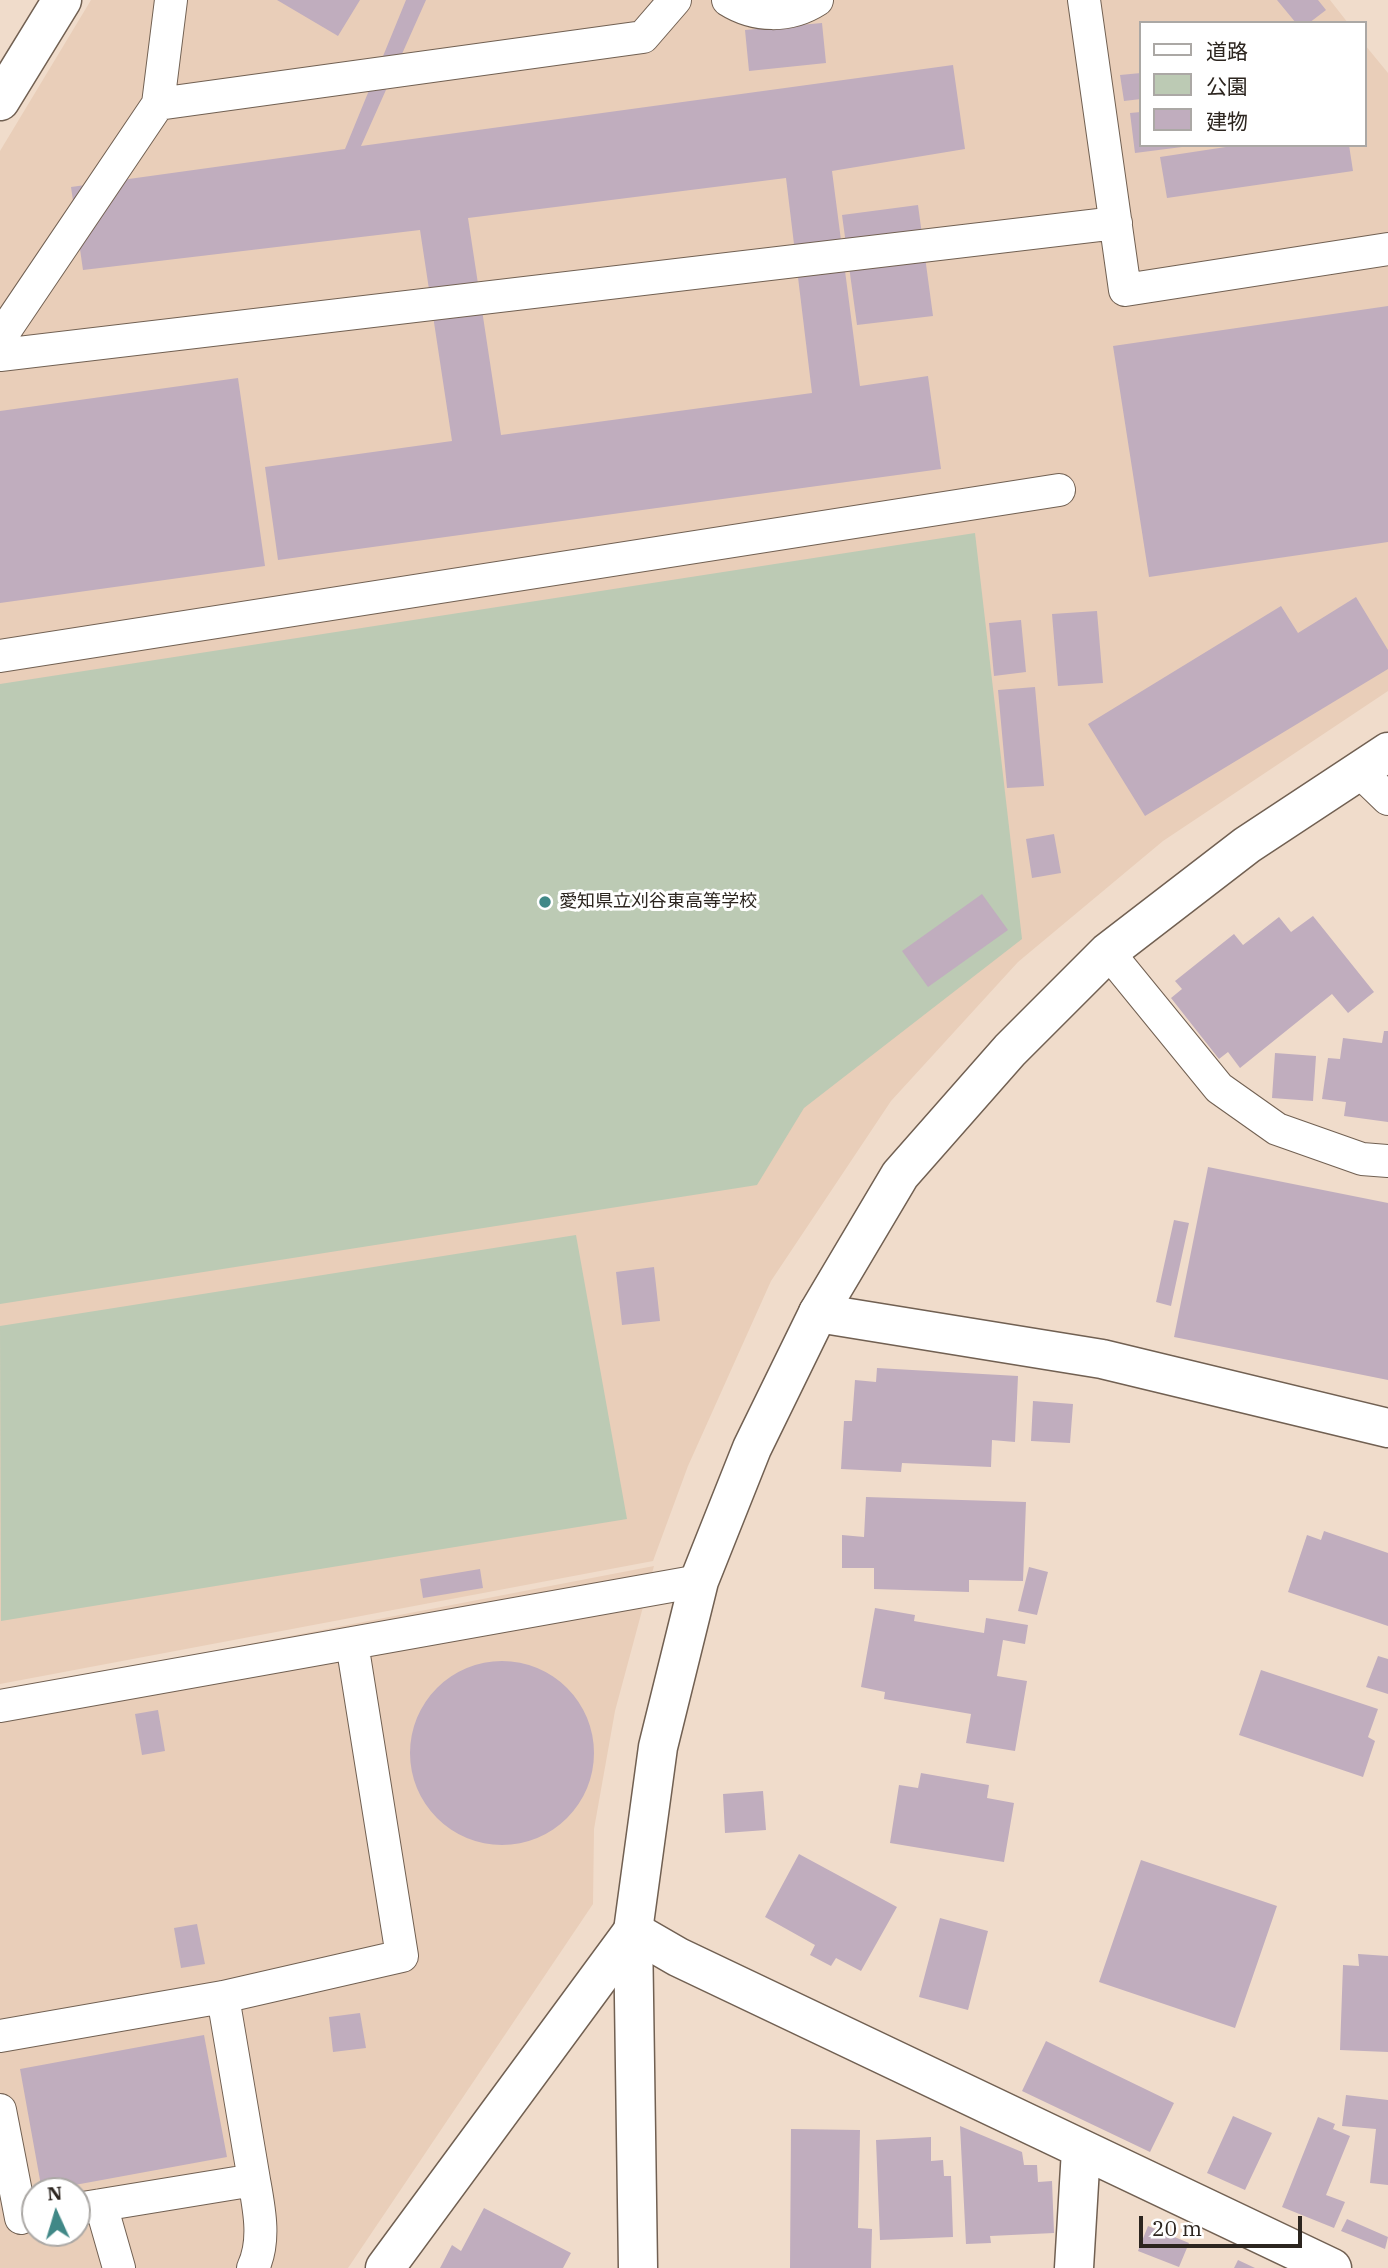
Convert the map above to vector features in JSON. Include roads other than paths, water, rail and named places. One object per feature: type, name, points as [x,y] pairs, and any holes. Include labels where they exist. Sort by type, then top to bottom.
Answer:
[{"type":"street","points":[[0,101],[62,0]]},
{"type":"street","points":[[638,2268],[634,1931],[658,1748],[699,1581],[752,1448],[818,1314],[900,1175],[1010,1050],[1108,952],[1247,845],[1373,761]]},
{"type":"street","points":[[818,1314],[1102,1359],[1388,1428]]},
{"type":"street","points":[[634,1931],[678,1957],[1332,2268]]},
{"type":"street","points":[[385,2268],[634,1931]]},
{"type":"street","points":[[1074,2268],[1081,2150]]},
{"type":"lane","points":[[0,338],[158,104],[171,0]]},
{"type":"lane","points":[[158,104],[643,37],[675,0]]},
{"type":"lane","points":[[728,0],[750,11],[772,14],[794,11],[817,0]]},
{"type":"lane","points":[[1084,0],[1125,290],[1388,249]]},
{"type":"lane","points":[[0,355],[1116,223]]},
{"type":"lane","points":[[0,656],[1059,490]]},
{"type":"lane","points":[[1373,761],[1388,799]]},
{"type":"lane","points":[[1108,952],[1219,1088],[1277,1129],[1362,1159],[1388,1161]]},
{"type":"lane","points":[[0,1706],[699,1581]]},
{"type":"lane","points":[[0,2036],[223,1997],[401,1956],[352,1643]]},
{"type":"lane","points":[[223,1997],[260,2218],[258,2258],[253,2268]]},
{"type":"lane","points":[[0,2110],[19,2219]]},
{"type":"lane","points":[[91,2207],[254,2180]]},
{"type":"lane","points":[[91,2211],[119,2268]]},
{"type":"place","name":"愛知県立刈谷東高等学校","points":[[545,902]]}]
